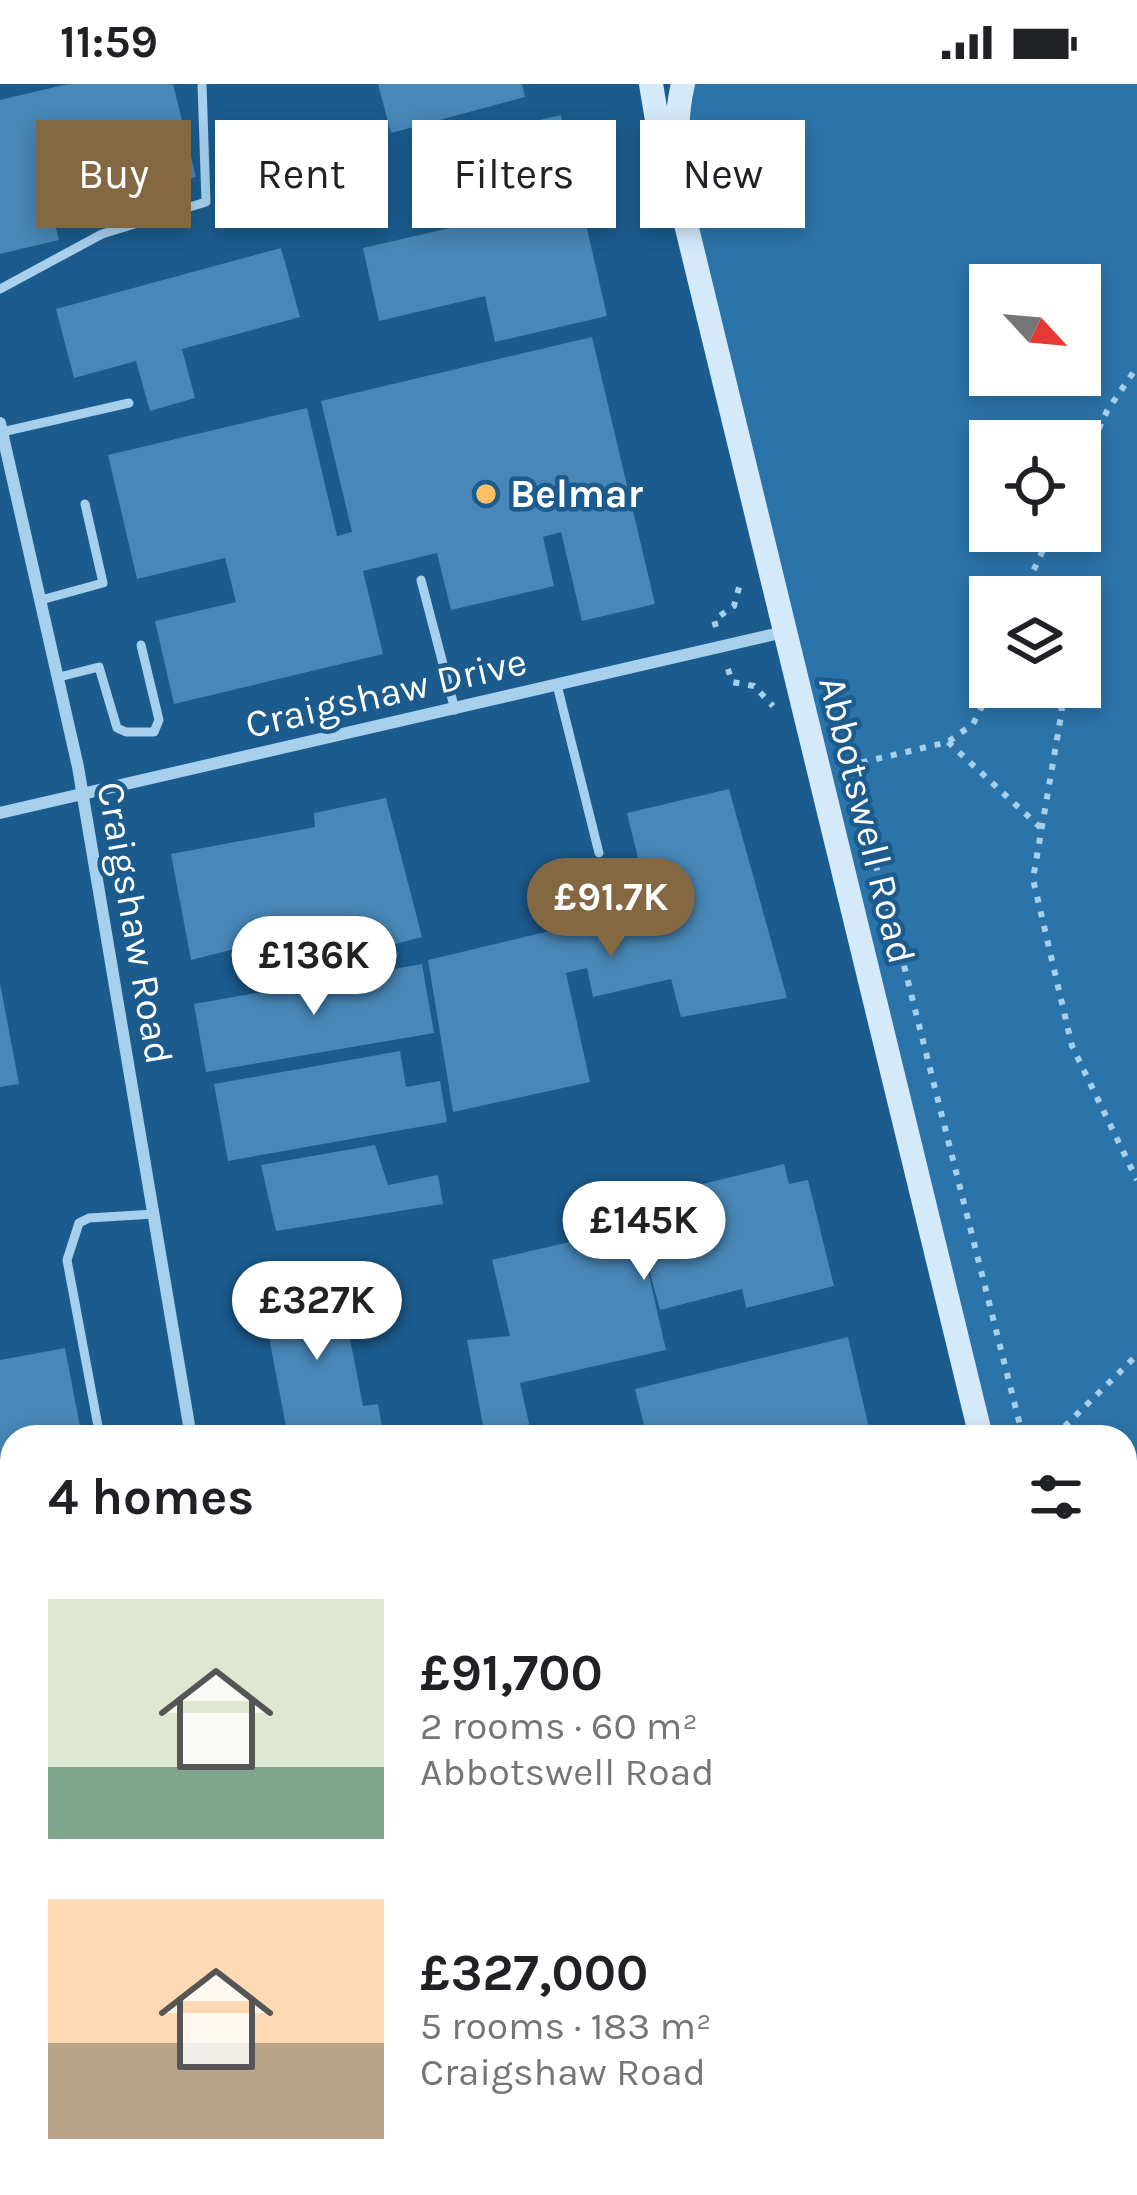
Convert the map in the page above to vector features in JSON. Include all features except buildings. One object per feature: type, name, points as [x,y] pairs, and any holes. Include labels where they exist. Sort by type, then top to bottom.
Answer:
[{"type":"street","points":[[651,84],[657,120]]},
{"type":"street","points":[[677,120],[683,84]]},
{"type":"street","name":"Abbotswell Road","points":[[687,228],[978,1425]]},
{"type":"street","name":"Craigshaw Road","points":[[1,427],[83,792],[189,1425]]},
{"type":"street","name":"Craigshaw Drive","points":[[0,813],[784,632]]},
{"type":"lane","points":[[0,290],[103,234],[206,202],[202,84]]},
{"type":"lane","points":[[1,427],[129,403]]},
{"type":"lane","points":[[41,600],[103,583],[85,503]]},
{"type":"lane","points":[[421,580],[455,710]]},
{"type":"lane","points":[[59,677],[99,667],[117,728],[154,732],[159,720],[141,645]]},
{"type":"lane","points":[[557,685],[599,853]]},
{"type":"lane","points":[[98,1425],[67,1260],[79,1223],[89,1218],[154,1214]]},
{"type":"path","points":[[1101,424],[1137,367]]},
{"type":"path","points":[[731,682],[754,686],[774,708]]},
{"type":"path","points":[[839,768],[948,742],[973,724],[981,708]]},
{"type":"path","points":[[1061,708],[1033,879],[1072,1046],[1137,1180]]},
{"type":"path","points":[[948,742],[1042,829]]},
{"type":"path","points":[[865,829],[1020,1425]]},
{"type":"path","points":[[1066,1425],[1137,1355]]},
{"type":"shaded area","points":[[683,84],[1137,84],[1137,1425],[978,1425],[687,228],[805,228],[805,120],[684,120]]},
{"type":"place","name":"Belmar","points":[[486,494]]}]
